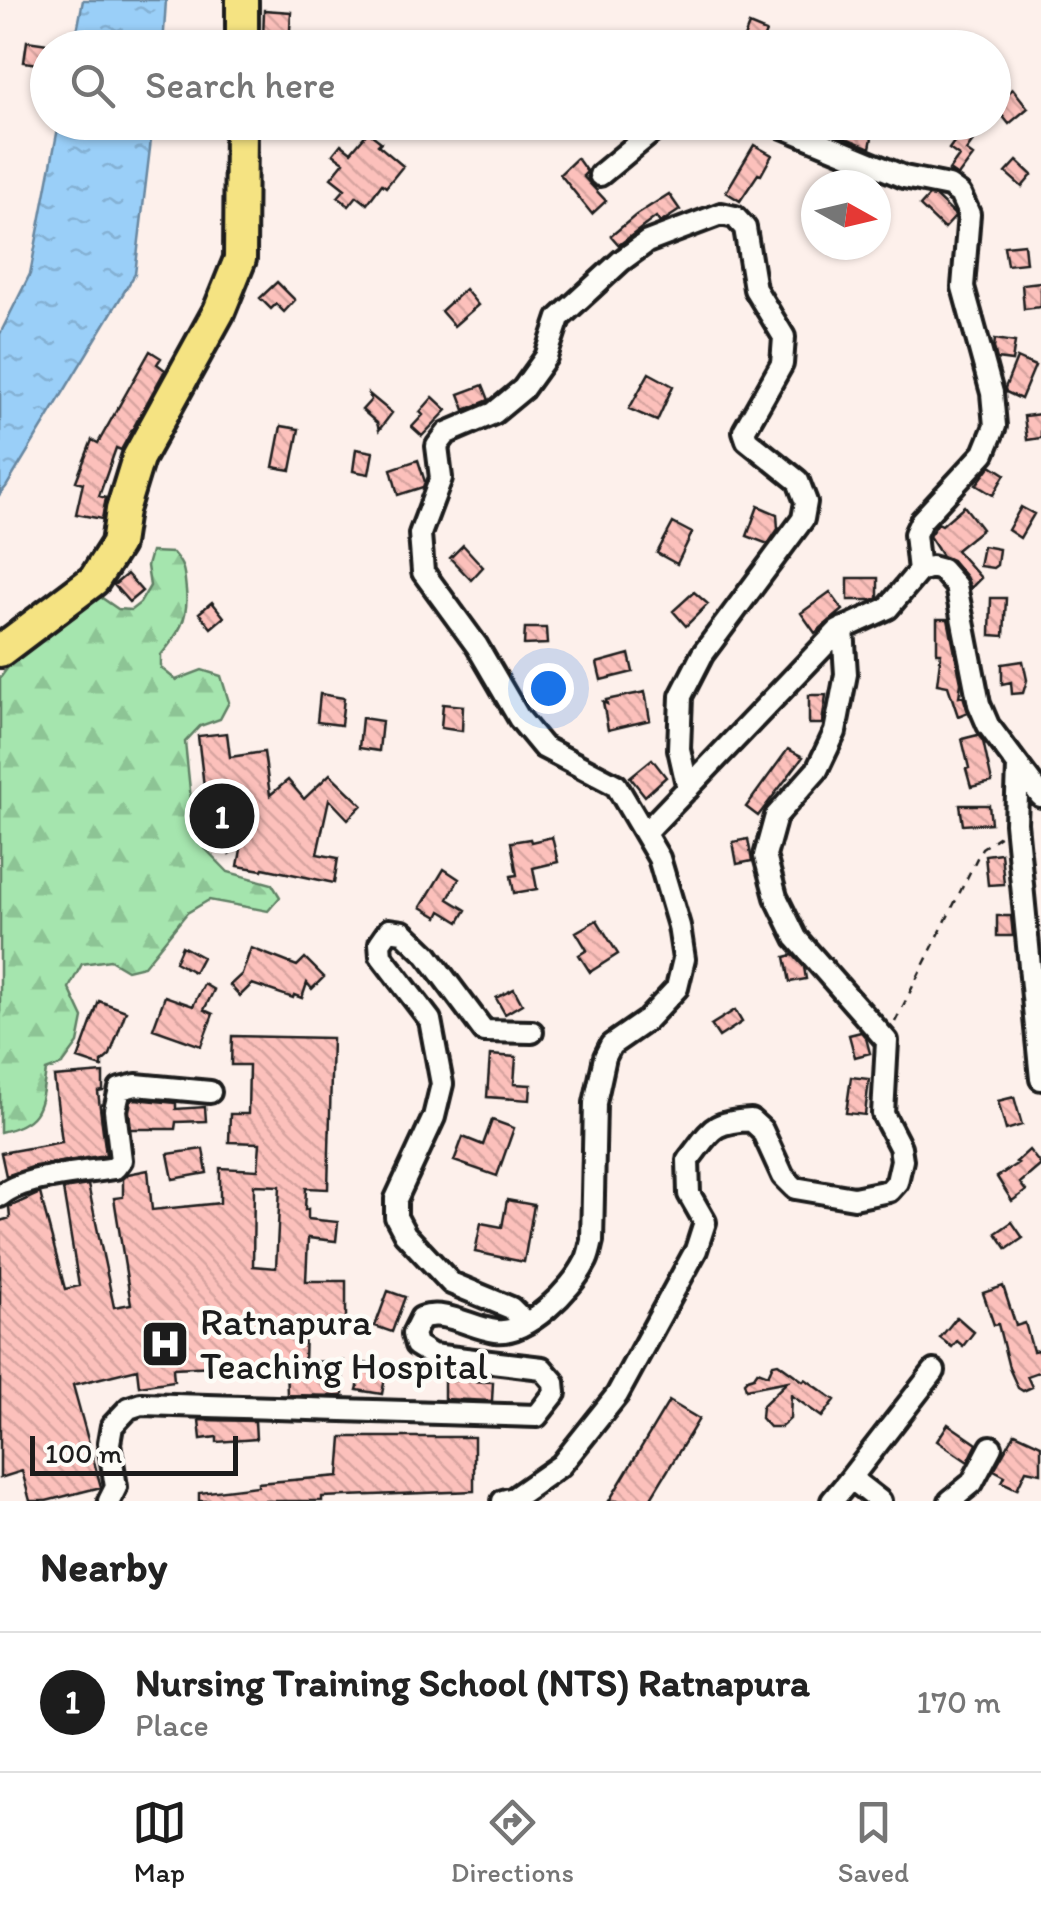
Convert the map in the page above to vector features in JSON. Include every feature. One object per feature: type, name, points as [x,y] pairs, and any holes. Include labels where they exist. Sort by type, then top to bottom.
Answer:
[{"type":"highway","points":[[242,0],[242,30]]},
{"type":"highway","points":[[0,651],[94,580],[117,544],[122,510],[138,458],[219,311],[240,259],[241,140]]},
{"type":"street","points":[[600,175],[642,140]]},
{"type":"street","points":[[815,140],[904,177],[949,186],[960,194],[969,214],[963,287],[992,394],[995,426],[984,453],[921,522],[916,534],[919,571]]},
{"type":"street","points":[[110,1501],[116,1487],[109,1443],[112,1426],[128,1408],[141,1404],[537,1416],[555,1393],[554,1382],[542,1368],[432,1355],[416,1345],[413,1334],[421,1318],[433,1314],[498,1332],[514,1330],[559,1298],[586,1262],[592,1241],[595,1103],[605,1057],[611,1045],[648,1020],[677,988],[684,960],[680,926],[659,858],[616,786],[543,747],[519,718],[476,646],[422,572],[420,534],[441,478],[437,446],[447,433],[494,413],[523,390],[546,357],[560,318],[621,261],[647,242],[721,214],[735,217],[745,228],[755,289],[784,337],[782,364],[744,431],[747,440],[798,481],[806,502],[802,519],[702,655],[681,696],[678,749],[688,790]]},
{"type":"street","points":[[645,833],[843,628],[888,608],[919,571],[930,567],[942,570],[956,586],[979,704],[988,725],[1041,796]]},
{"type":"street","points":[[503,1501],[514,1498],[561,1465],[617,1395],[696,1250],[706,1222],[689,1194],[688,1160],[715,1126],[751,1120],[762,1130],[784,1176],[795,1188],[854,1198],[889,1191],[897,1182],[902,1160],[900,1147],[883,1114],[887,1042],[796,938],[776,897],[764,856],[776,816],[817,770],[836,732],[846,674],[843,628]]},
{"type":"street","points":[[1018,766],[1016,823],[1041,1080]]},
{"type":"street","points":[[526,1323],[511,1308],[451,1282],[405,1234],[396,1217],[396,1200],[434,1117],[442,1084],[430,1020],[381,956],[380,944],[389,930],[403,932],[427,955],[484,1031],[532,1032]]},
{"type":"street","points":[[0,1196],[26,1182],[115,1168],[121,1160],[114,1110],[120,1089],[136,1085],[210,1092]]},
{"type":"street","points":[[832,1501],[934,1371]]},
{"type":"street","points":[[950,1501],[972,1483],[990,1447]]},
{"type":"street","points":[[847,1483],[856,1483],[880,1501]]},
{"type":"path","points":[[887,1042],[982,848],[1016,823]]},
{"type":"green space","points":[[151,552],[173,553],[180,562],[187,600],[178,632],[161,655],[161,668],[176,680],[202,670],[221,676],[229,702],[220,719],[200,726],[185,742],[195,838],[228,872],[272,884],[280,897],[268,911],[209,900],[187,913],[144,966],[127,970],[110,960],[82,964],[69,988],[83,1018],[78,1043],[62,1065],[46,1071],[40,1104],[31,1118],[0,1132],[0,678],[21,650],[89,596],[102,598],[118,609],[131,610],[140,603],[150,586],[147,566]]},
{"type":"water","points":[[83,0],[166,0],[164,30],[77,30]]},
{"type":"water","points":[[56,140],[151,140],[135,274],[0,494],[0,334],[30,274]]},
{"type":"building","points":[[264,10],[291,12],[290,30],[263,30]]},
{"type":"building","points":[[27,41],[30,41],[30,63],[24,62]]},
{"type":"building","points":[[1011,91],[1028,108],[1011,122]]},
{"type":"building","points":[[361,140],[378,140],[378,145],[403,166],[367,204],[357,196],[349,206],[338,197],[345,189],[331,178],[344,162],[333,154],[341,144],[351,152]]},
{"type":"building","points":[[851,140],[872,140],[870,148]]},
{"type":"building","points":[[955,140],[973,141],[966,151],[973,156],[958,176],[949,170],[959,156],[949,149]]},
{"type":"building","points":[[754,145],[772,155],[740,201],[726,192]]},
{"type":"building","points":[[577,158],[587,172],[583,176],[606,201],[592,214],[560,174]]},
{"type":"building","points":[[1017,161],[1032,175],[1022,187],[1006,173]]},
{"type":"building","points":[[669,194],[680,210],[660,223],[656,217],[619,245],[611,236],[636,215]]},
{"type":"building","points":[[929,196],[936,197],[954,214],[944,229],[920,206]]},
{"type":"building","points":[[1024,244],[1026,263],[1007,265],[1004,246]]},
{"type":"building","points":[[277,282],[295,300],[284,312],[276,304],[271,309],[260,298]]},
{"type":"building","points":[[1041,282],[1041,307],[1024,309],[1022,284]]},
{"type":"building","points":[[465,289],[478,305],[454,326],[441,311]]},
{"type":"building","points":[[995,339],[1015,342],[1012,361],[997,359]]},
{"type":"building","points":[[150,351],[161,358],[157,364],[165,370],[121,450],[116,448],[99,496],[106,498],[102,519],[76,514],[83,483],[76,481],[92,440],[98,443]]},
{"type":"building","points":[[1017,358],[1035,366],[1021,399],[1005,388]]},
{"type":"building","points":[[649,373],[673,386],[657,421],[629,409]]},
{"type":"building","points":[[483,385],[489,400],[465,410],[459,394]]},
{"type":"building","points":[[369,394],[392,413],[379,430],[377,423],[362,410],[371,400]]},
{"type":"building","points":[[433,397],[447,410],[422,436],[412,427]]},
{"type":"building","points":[[1041,414],[1041,438],[1027,440],[1024,416]]},
{"type":"building","points":[[281,426],[299,429],[291,470],[273,467]]},
{"type":"building","points":[[356,449],[373,452],[369,474],[353,471]]},
{"type":"building","points":[[418,460],[423,487],[398,495],[391,469]]},
{"type":"building","points":[[991,465],[1005,474],[993,495],[976,485]]},
{"type":"building","points":[[758,506],[777,514],[778,529],[768,544],[747,536]]},
{"type":"building","points":[[964,506],[982,529],[956,550],[981,578],[971,588],[966,577],[952,560],[942,556],[929,536],[938,523],[942,525]]},
{"type":"building","points":[[1021,507],[1034,514],[1020,538],[1008,530]]},
{"type":"building","points":[[673,523],[692,533],[677,564],[657,553]]},
{"type":"building","points":[[463,545],[483,567],[471,580],[450,558]]},
{"type":"building","points":[[983,546],[999,549],[993,568],[979,566]]},
{"type":"building","points":[[127,574],[142,591],[129,602],[114,585]]},
{"type":"building","points":[[848,578],[878,578],[878,598],[848,600]]},
{"type":"building","points":[[694,592],[708,604],[686,626],[673,611]]},
{"type":"building","points":[[830,592],[843,610],[815,633],[801,613]]},
{"type":"building","points":[[991,598],[1006,598],[1004,636],[990,635]]},
{"type":"building","points":[[212,602],[224,617],[211,628],[199,613]]},
{"type":"building","points":[[937,619],[948,619],[961,683],[959,697],[963,696],[968,712],[958,716],[948,686],[937,684],[941,653],[937,653]]},
{"type":"building","points":[[525,628],[546,628],[547,644],[524,645]]},
{"type":"building","points":[[629,654],[633,672],[601,680],[597,663]]},
{"type":"building","points":[[1023,661],[1027,680],[1023,693],[1012,694],[1011,682],[1002,684],[1002,664]]},
{"type":"building","points":[[645,692],[650,720],[608,730],[603,702]]},
{"type":"building","points":[[320,694],[344,698],[341,725],[317,722]]},
{"type":"building","points":[[809,695],[826,695],[822,724],[809,724]]},
{"type":"building","points":[[443,704],[463,706],[462,731],[441,728]]},
{"type":"building","points":[[362,718],[382,721],[379,751],[359,748]]},
{"type":"building","points":[[227,733],[230,757],[264,752],[270,795],[288,780],[304,799],[330,774],[362,805],[348,819],[329,799],[317,854],[338,858],[334,883],[238,866],[242,844],[229,854],[217,836],[210,837],[198,736]]},
{"type":"building","points":[[978,735],[983,741],[992,782],[971,787],[962,739]]},
{"type":"building","points":[[788,749],[803,757],[758,816],[746,807]]},
{"type":"building","points":[[652,759],[666,777],[645,796],[630,777]]},
{"type":"building","points":[[960,805],[989,805],[991,823],[963,825]]},
{"type":"building","points":[[552,837],[558,862],[533,868],[537,889],[514,893],[511,876],[517,875],[511,842]]},
{"type":"building","points":[[748,839],[752,861],[737,864],[733,842]]},
{"type":"building","points":[[1001,853],[1004,884],[988,885],[985,855]]},
{"type":"building","points":[[444,869],[459,879],[448,899],[466,910],[459,922],[441,911],[438,917],[421,907]]},
{"type":"building","points":[[997,916],[1011,916],[1013,936],[997,936]]},
{"type":"building","points":[[597,920],[618,954],[590,972],[579,955],[587,950],[576,932]]},
{"type":"building","points":[[182,946],[202,957],[194,972],[175,962]]},
{"type":"building","points":[[251,948],[297,966],[305,958],[324,977],[312,989],[307,983],[302,998],[252,984],[240,996],[230,985],[242,974]]},
{"type":"building","points":[[793,955],[804,967],[806,979],[790,982],[785,957]]},
{"type":"building","points":[[204,984],[214,990],[204,1010],[213,1014],[201,1046],[153,1029],[165,996],[193,1006]]},
{"type":"building","points":[[514,989],[522,1004],[505,1014],[496,998]]},
{"type":"building","points":[[99,1001],[126,1011],[102,1067],[78,1059]]},
{"type":"building","points":[[735,1010],[742,1022],[719,1037],[711,1025]]},
{"type":"building","points":[[861,1032],[870,1053],[855,1057],[849,1035]]},
{"type":"building","points":[[232,1036],[332,1038],[328,1189],[306,1188],[305,1210],[308,1209],[308,1219],[338,1222],[336,1241],[308,1238],[306,1281],[346,1281],[346,1329],[305,1329],[304,1362],[343,1361],[343,1396],[287,1395],[286,1363],[173,1368],[174,1381],[139,1386],[137,1369],[73,1385],[101,1487],[46,1501],[30,1501],[22,1471],[0,1478],[0,1221],[10,1218],[9,1207],[40,1193],[65,1289],[79,1286],[63,1189],[88,1185],[114,1307],[131,1304],[114,1198],[123,1197],[123,1179],[128,1174],[148,1170],[152,1210],[220,1203],[220,1168],[258,1170],[260,1143],[229,1142],[230,1114],[248,1114],[249,1065],[231,1065]],"holes":[[[254,1185],[280,1186],[276,1268],[253,1266]]]},
{"type":"building","points":[[490,1055],[516,1057],[514,1084],[531,1085],[530,1100],[487,1097]]},
{"type":"building","points":[[103,1073],[103,1091],[98,1092],[106,1155],[35,1166],[6,1176],[1,1153],[62,1142],[54,1077]]},
{"type":"building","points":[[851,1077],[869,1079],[865,1115],[846,1113]]},
{"type":"building","points":[[1014,1097],[1022,1125],[1006,1130],[998,1101]]},
{"type":"building","points":[[131,1100],[176,1103],[176,1109],[205,1107],[206,1121],[176,1122],[175,1129],[131,1129],[129,1111]]},
{"type":"building","points":[[492,1120],[514,1128],[497,1176],[454,1161],[463,1137],[483,1145]]},
{"type":"building","points":[[203,1149],[207,1173],[173,1179],[168,1154]]},
{"type":"building","points":[[1029,1150],[1041,1165],[1020,1183],[1026,1191],[1012,1201],[997,1177]]},
{"type":"building","points":[[507,1200],[534,1205],[524,1262],[475,1252],[481,1223],[502,1227]]},
{"type":"building","points":[[1012,1222],[1023,1238],[1007,1249],[996,1233]]},
{"type":"building","points":[[1003,1286],[1016,1326],[1025,1323],[1033,1351],[1038,1350],[1041,1360],[1041,1371],[1027,1376],[1032,1387],[1023,1391],[1009,1368],[998,1324],[994,1325],[983,1293]]},
{"type":"building","points":[[388,1291],[405,1297],[392,1332],[375,1326]]},
{"type":"building","points":[[957,1317],[974,1332],[963,1346],[957,1341],[952,1347],[940,1338]]},
{"type":"building","points":[[364,1363],[387,1367],[382,1394],[357,1390]]},
{"type":"building","points":[[778,1363],[835,1400],[822,1417],[791,1395],[790,1419],[781,1427],[769,1427],[761,1418],[762,1406],[788,1381],[746,1389],[744,1382],[758,1371],[768,1375],[773,1364]]},
{"type":"building","points":[[444,1380],[493,1382],[492,1401],[444,1399]]},
{"type":"building","points":[[669,1401],[699,1419],[649,1501],[609,1501]]},
{"type":"building","points":[[199,1420],[255,1421],[256,1439],[201,1439]]},
{"type":"building","points":[[948,1424],[977,1444],[968,1462],[937,1441]]},
{"type":"building","points":[[1015,1433],[1041,1445],[1041,1473],[1026,1470],[1017,1489],[1002,1482],[1005,1476],[994,1470]]},
{"type":"building","points":[[342,1437],[474,1437],[474,1491],[322,1497],[322,1501],[199,1501],[199,1493],[339,1476]]},
{"type":"place","name":"Nursing Training School (NTS) Ratnapura","points":[[222,816]]},
{"type":"place","name":"Ratnapura Teaching Hospital","points":[[165,1344]]}]
